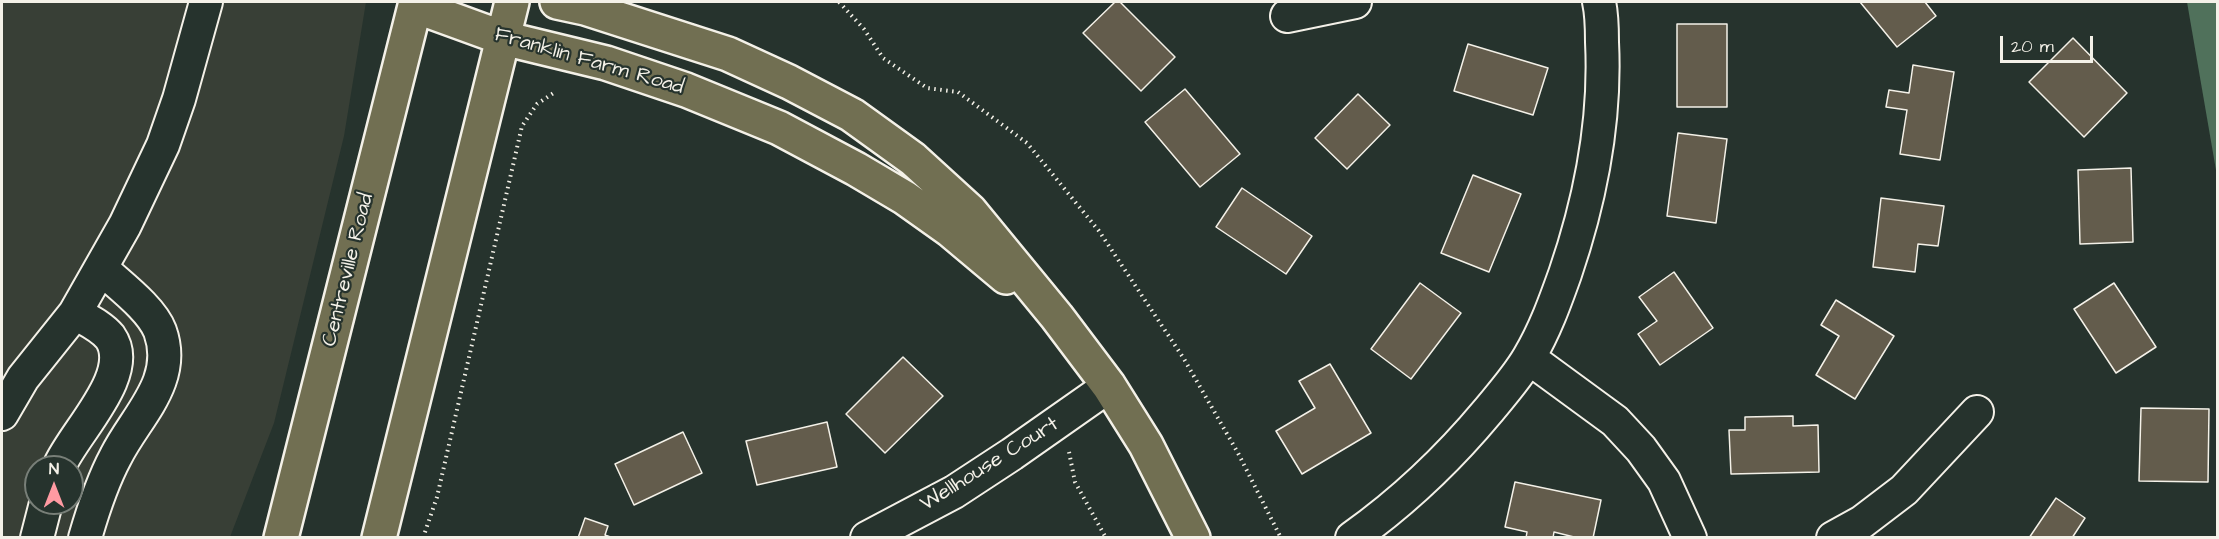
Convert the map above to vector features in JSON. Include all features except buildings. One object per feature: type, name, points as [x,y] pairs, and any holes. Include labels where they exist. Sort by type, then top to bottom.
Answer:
[{"type":"main road","points":[[379,537],[512,2]]},
{"type":"main road","name":"Franklin Farm Road","points":[[556,2],[596,11],[728,54],[789,82],[852,116],[913,159],[970,211],[1057,317],[1109,386],[1146,445],[1193,537]]},
{"type":"main road","name":"Franklin Farm Road","points":[[426,3],[503,38],[606,63],[686,90],[779,128],[905,198],[950,230],[1002,275],[1057,317]]},
{"type":"main road","name":"Centreville Road","points":[[282,537],[426,3]]},
{"type":"street","points":[[2,414],[23,378],[75,313],[125,225],[163,145],[179,99],[206,2]]},
{"type":"street","points":[[1287,16],[1355,2]]},
{"type":"street","points":[[1352,537],[1390,511],[1435,470],[1475,426],[1529,358],[1550,317],[1579,233],[1596,162],[1602,114],[1603,66],[1599,2]]},
{"type":"street","points":[[85,537],[96,501],[116,455],[156,394],[163,373],[164,351],[160,331],[148,312],[101,268]]},
{"type":"street","points":[[66,455],[78,433],[103,399],[113,375],[116,356],[111,339],[101,328],[75,313]]},
{"type":"street","points":[[1529,358],[1615,421],[1641,449],[1664,481],[1690,537]]},
{"type":"street","name":"Wellhouse Court","points":[[867,537],[954,492],[1109,386]]},
{"type":"street","points":[[103,399],[141,417]]},
{"type":"street","points":[[1833,537],[1862,522],[1904,490],[1977,412]]},
{"type":"street","points":[[38,537],[43,515]]},
{"type":"path","points":[[839,2],[864,29],[883,58],[927,88],[958,92],[1027,143],[1099,231],[1184,359],[1238,453],[1281,537]]},
{"type":"path","points":[[423,537],[437,497],[522,126],[537,104],[555,92]]},
{"type":"path","points":[[1055,425],[1067,442],[1075,482],[1106,537]]},
{"type":"shaded area","points":[[2,2],[366,2],[344,136],[274,423],[230,537],[2,537]]},
{"type":"green space","points":[[2187,2],[2217,2],[2217,176]]}]
